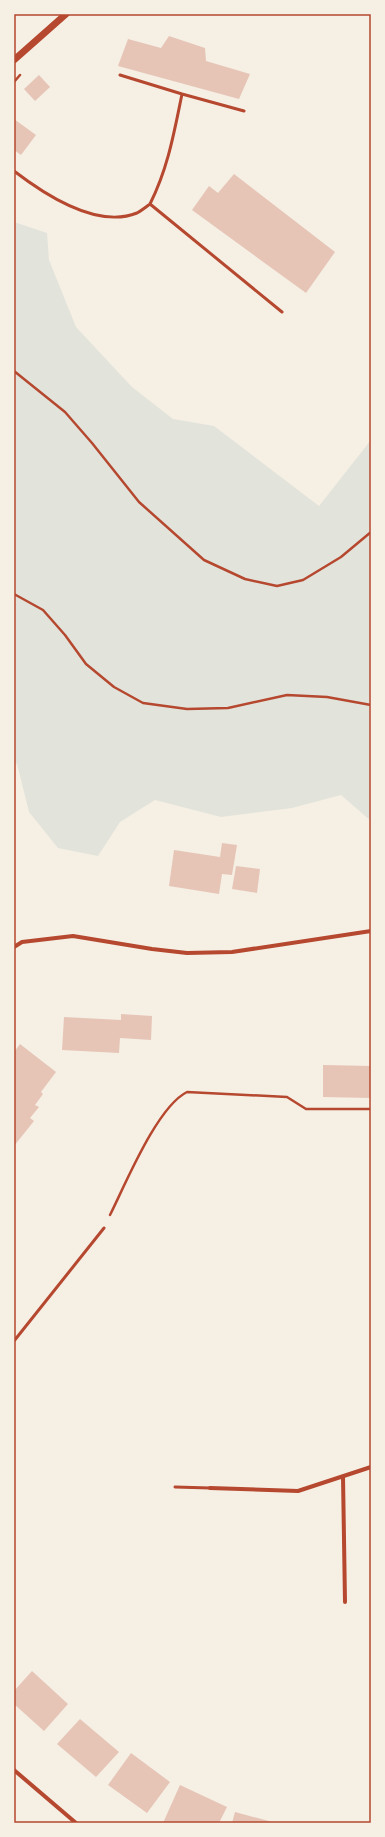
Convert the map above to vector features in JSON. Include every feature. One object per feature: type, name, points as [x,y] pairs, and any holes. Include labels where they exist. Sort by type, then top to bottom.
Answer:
[{"type":"street","points":[[14,60],[66,14]]},
{"type":"street","points":[[14,947],[22,942],[73,936],[152,949],[187,953],[232,952],[371,931]]},
{"type":"street","points":[[210,1488],[298,1491],[371,1468]]},
{"type":"street","points":[[343,1476],[345,1602]]},
{"type":"street","points":[[14,1770],[76,1823]]},
{"type":"lane","points":[[120,75],[244,111]]},
{"type":"lane","points":[[14,171],[31,184],[65,204],[94,215],[119,216],[137,213],[150,204],[161,182],[170,150],[182,94]]},
{"type":"lane","points":[[150,204],[282,312]]},
{"type":"lane","points":[[14,1341],[104,1228]]},
{"type":"lane","points":[[175,1487],[210,1488]]},
{"type":"path","points":[[14,371],[65,412],[139,502],[204,560],[245,579],[277,586],[303,580],[341,558],[371,532]]},
{"type":"path","points":[[14,594],[43,610],[86,664],[114,687],[143,703],[187,709],[228,708],[287,694],[327,697],[371,705]]},
{"type":"path","points":[[104,1228],[149,1136],[178,1097],[187,1092],[287,1097],[306,1109],[371,1109]]},
{"type":"shaded area","points":[[14,222],[47,233],[49,260],[76,327],[132,387],[173,419],[214,426],[319,506],[371,440],[371,821],[341,795],[292,808],[221,817],[155,800],[120,822],[98,856],[58,848],[29,812],[17,764],[14,761]]},
{"type":"building","points":[[169,36],[205,48],[206,61],[250,74],[239,99],[118,66],[128,39],[161,48]]},
{"type":"building","points":[[39,75],[50,87],[35,101],[24,89]]},
{"type":"building","points":[[14,119],[36,135],[21,155],[14,150]]},
{"type":"building","points":[[234,174],[335,252],[306,293],[192,210],[209,186],[218,193]]},
{"type":"building","points":[[222,843],[237,845],[232,875],[222,874],[219,894],[169,886],[174,850],[220,857]]},
{"type":"building","points":[[236,866],[260,869],[257,893],[232,889]]},
{"type":"building","points":[[121,1014],[152,1016],[151,1040],[120,1038],[119,1053],[62,1050],[64,1017],[121,1020]]},
{"type":"building","points":[[20,1044],[56,1072],[41,1092],[43,1094],[35,1105],[39,1107],[30,1118],[34,1121],[14,1146],[14,1052]]},
{"type":"building","points":[[323,1065],[371,1066],[371,1098],[323,1097]]},
{"type":"building","points":[[32,1671],[68,1704],[44,1731],[14,1704],[14,1691]]},
{"type":"building","points":[[80,1719],[119,1752],[96,1777],[57,1744]]},
{"type":"building","points":[[131,1753],[170,1782],[147,1813],[108,1785]]},
{"type":"building","points":[[180,1785],[227,1807],[219,1823],[163,1823]]},
{"type":"building","points":[[235,1812],[276,1823],[232,1823]]}]
